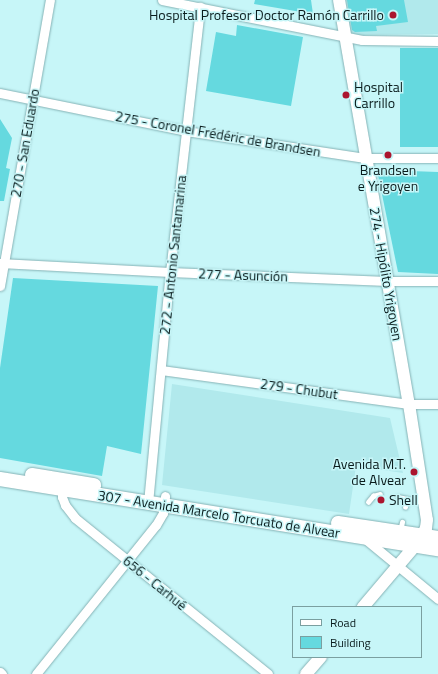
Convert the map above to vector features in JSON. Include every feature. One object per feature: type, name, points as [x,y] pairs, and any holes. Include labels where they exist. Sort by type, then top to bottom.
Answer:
[{"type":"main road","name":"307 - Avenida Marcelo Torcuato de Alvear","points":[[0,470],[62,485]]},
{"type":"main road","name":"307 - Avenida Marcelo Torcuato de Alvear","points":[[0,479],[62,485],[148,499],[363,528],[419,541],[438,549]]},
{"type":"main road","name":"307 - Avenida Marcelo Torcuato de Alvear","points":[[363,528],[401,527],[419,541],[438,538]]},
{"type":"street","name":"270 - San Eduardo","points":[[0,286],[2,263],[50,0]]},
{"type":"street","points":[[162,0],[200,4],[362,40],[438,41]]},
{"type":"street","name":"274 - Hipólito Yrigoyen","points":[[339,0],[365,158],[409,404],[424,502],[427,524],[419,541]]},
{"type":"street","name":"272 - Antonio Santamarina","points":[[148,499],[170,272],[200,4]]},
{"type":"street","name":"275 - Coronel Frédéric de Brandsen","points":[[0,93],[186,131],[365,158],[438,158]]},
{"type":"street","name":"277 - Asunción","points":[[2,263],[387,281],[438,281]]},
{"type":"street","name":"279 - Chubut","points":[[161,370],[409,404],[438,404]]},
{"type":"street","name":"656 - Carhué","points":[[62,485],[64,501],[70,512],[127,561],[268,674]]},
{"type":"street","points":[[36,674],[156,525],[161,518],[164,501]]},
{"type":"street","points":[[363,528],[398,566],[438,599]]},
{"type":"street","points":[[364,606],[419,541]]},
{"type":"street","points":[[306,674],[320,658]]},
{"type":"lane","points":[[368,502],[373,496],[380,494]]},
{"type":"lane","points":[[398,497],[424,502]]},
{"type":"lane","points":[[405,507],[407,499]]},
{"type":"shaded area","name":"Hospital Profesor Doctor Ramón Carrillo","points":[[346,0],[438,0],[438,34],[355,35],[350,31]]},
{"type":"shaded area","points":[[172,384],[390,418],[403,473],[356,466],[349,514],[162,485]]},
{"type":"building","points":[[255,0],[311,0],[313,14],[254,4]]},
{"type":"building","points":[[347,0],[404,0],[408,22],[376,26],[377,31],[355,32],[352,30]]},
{"type":"building","points":[[237,25],[303,37],[291,106],[206,91],[216,32],[236,36]]},
{"type":"building","points":[[400,48],[438,48],[438,147],[400,147]]},
{"type":"building","points":[[0,119],[12,138],[6,168],[10,169],[4,201],[0,201]]},
{"type":"building","points":[[383,170],[438,172],[438,274],[398,272],[378,175]]},
{"type":"building","points":[[13,278],[158,286],[141,454],[107,446],[102,476],[0,458],[0,368]]},
{"type":"place","name":"Hospital Profesor Doctor Ramón Carrillo","points":[[393,15]]},
{"type":"place","name":"Hospital Carrillo","points":[[346,95]]},
{"type":"place","name":"Brandsen e Yrigoyen","points":[[388,155]]},
{"type":"place","name":"Avenida M.T. de Alvear","points":[[414,472]]},
{"type":"place","name":"Shell","points":[[381,500]]}]
